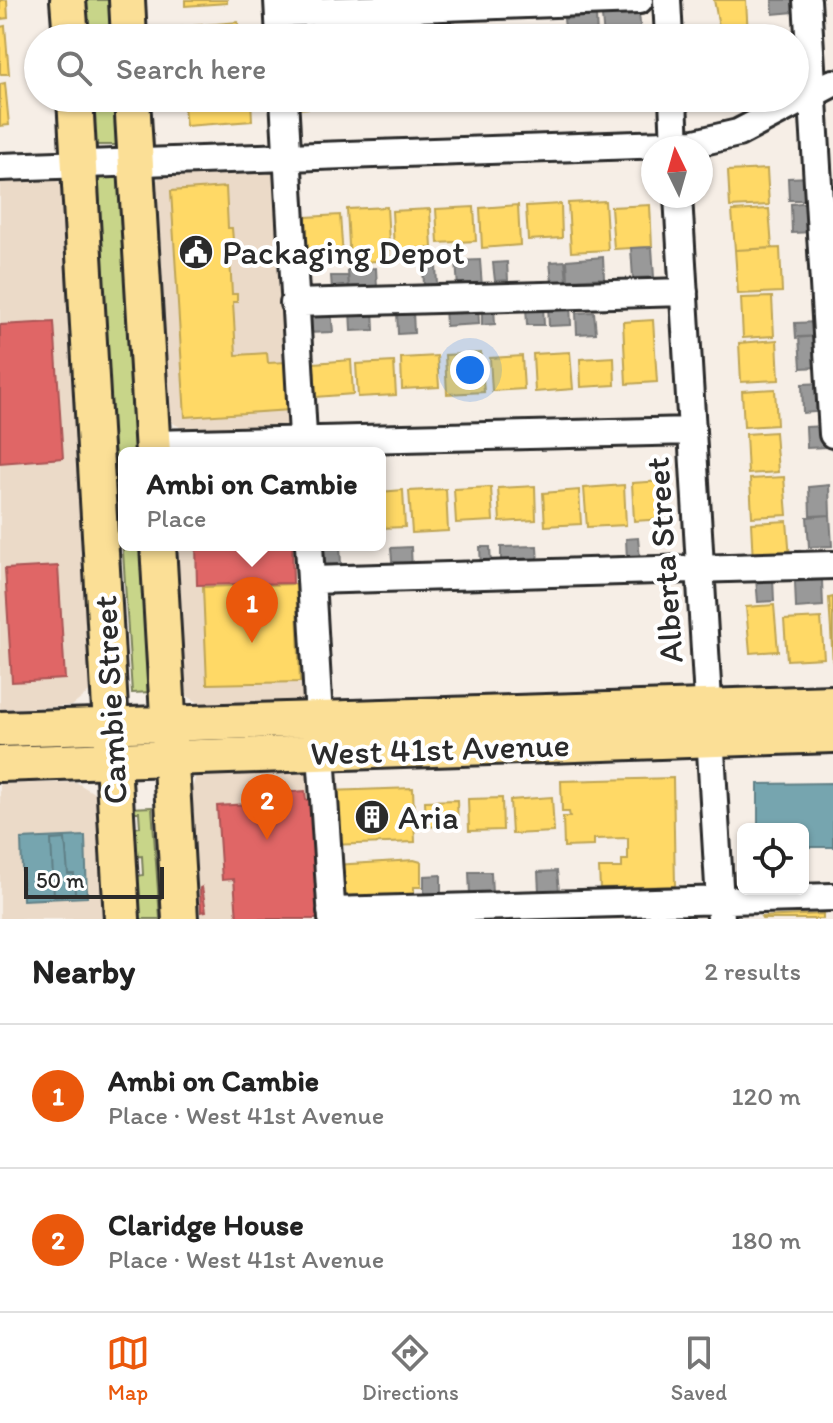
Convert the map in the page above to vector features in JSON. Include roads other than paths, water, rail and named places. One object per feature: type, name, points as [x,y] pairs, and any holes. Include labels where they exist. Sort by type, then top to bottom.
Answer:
[{"type":"main road","points":[[68,0],[70,24]]},
{"type":"main road","points":[[127,0],[128,24]]},
{"type":"main road","name":"Cambie Street","points":[[76,112],[122,919]]},
{"type":"main road","points":[[133,112],[153,447]]},
{"type":"main road","name":"Cambie Street","points":[[158,551],[180,919]]},
{"type":"main road","name":"West 41st Avenue","points":[[0,729],[833,703]]},
{"type":"main road","name":"West 41st Avenue","points":[[0,764],[833,735]]},
{"type":"street","points":[[279,17],[639,0]]},
{"type":"street","points":[[667,0],[668,24]]},
{"type":"street","points":[[807,0],[823,90],[833,434]]},
{"type":"street","points":[[285,112],[303,446]]},
{"type":"street","points":[[674,112],[675,136]]},
{"type":"street","points":[[713,139],[738,133],[780,112]]},
{"type":"street","points":[[0,167],[641,148]]},
{"type":"street","name":"Alberta Street","points":[[679,208],[721,910]]},
{"type":"street","points":[[294,303],[684,292]]},
{"type":"street","points":[[228,447],[692,431]]},
{"type":"street","points":[[309,551],[319,718]]},
{"type":"street","points":[[311,580],[833,565]]},
{"type":"street","points":[[321,753],[332,915],[721,910],[833,897]]},
{"type":"place","name":"Packaging Depot","points":[[196,252]]},
{"type":"place","name":"Ambi on Cambie","points":[[252,643]]},
{"type":"place","name":"Aria","points":[[372,817]]},
{"type":"place","name":"Claridge House","points":[[267,840]]}]
